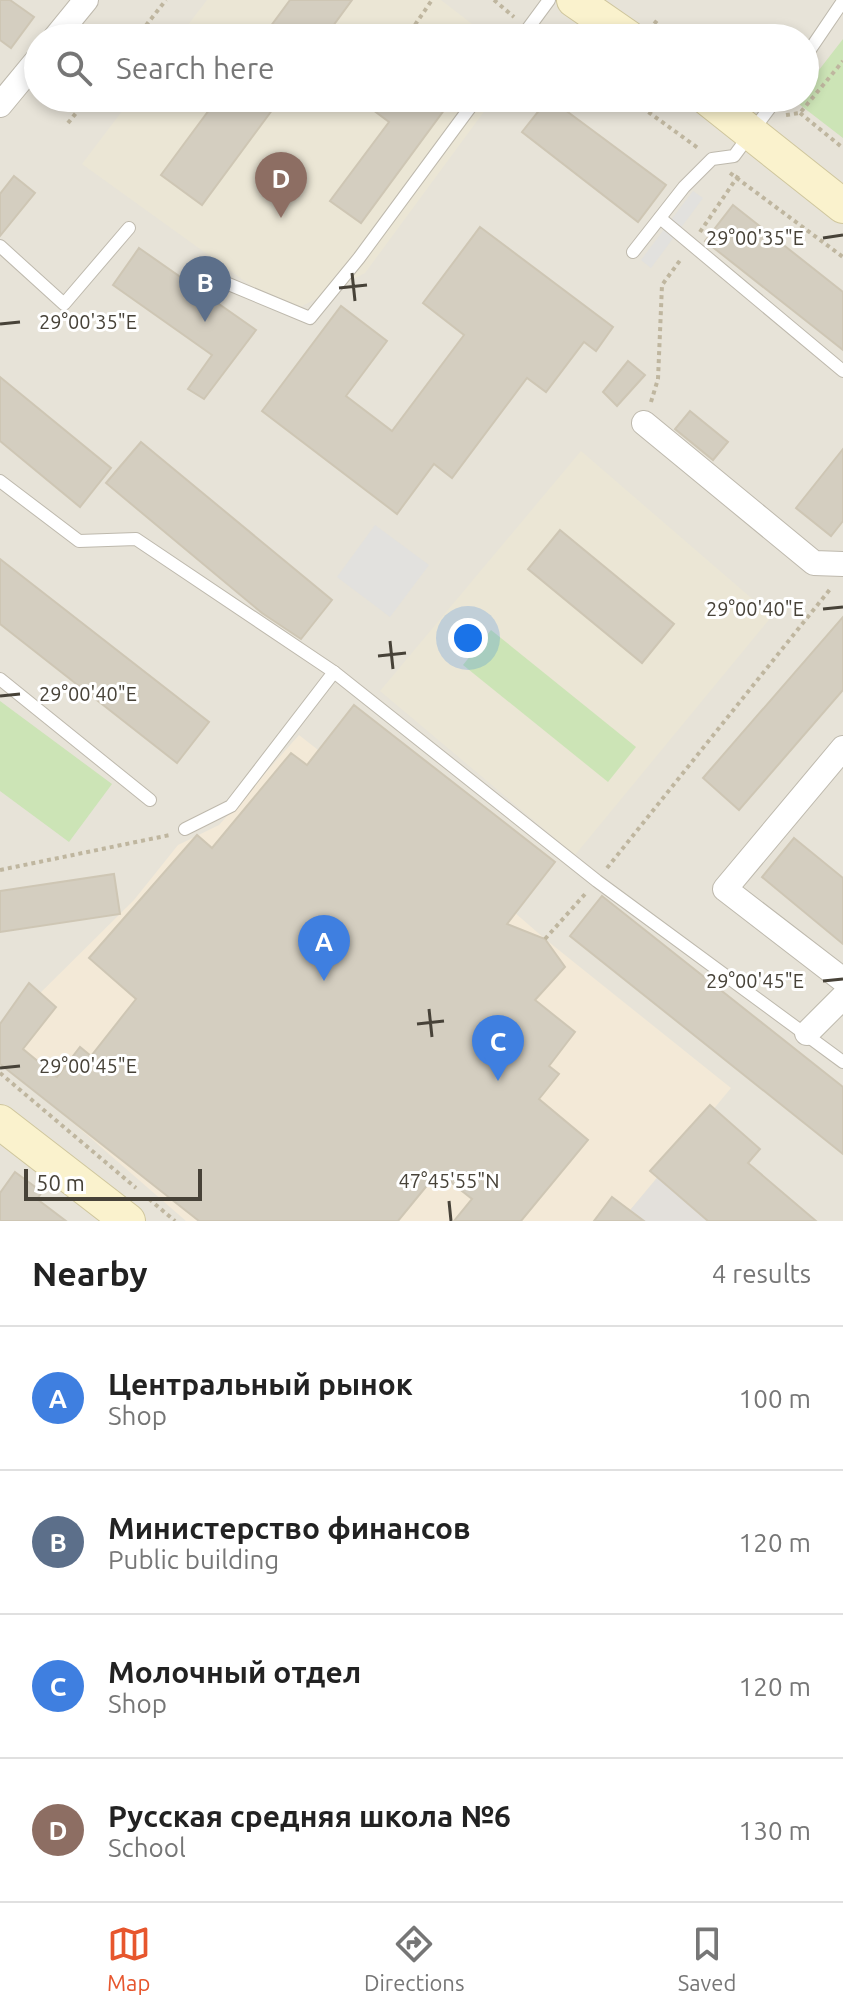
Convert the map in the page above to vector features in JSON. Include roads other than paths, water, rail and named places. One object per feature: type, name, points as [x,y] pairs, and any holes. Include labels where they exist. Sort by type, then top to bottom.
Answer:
[{"type":"main road","points":[[574,0],[609,24]]},
{"type":"main road","points":[[734,112],[761,126],[843,206]]},
{"type":"main road","points":[[0,1122],[128,1221]]},
{"type":"street","points":[[66,24],[86,0]]},
{"type":"street","points":[[0,105],[24,76]]},
{"type":"street","points":[[644,423],[814,563],[838,575]]},
{"type":"street","points":[[843,748],[725,889],[843,980]]},
{"type":"street","points":[[807,1033],[843,997]]},
{"type":"lane","points":[[531,24],[549,0]]},
{"type":"lane","points":[[819,36],[843,1]]},
{"type":"lane","points":[[214,278],[310,318],[359,258],[467,112]]},
{"type":"lane","points":[[633,252],[712,159],[734,156],[761,126],[769,112]]},
{"type":"lane","points":[[660,218],[843,371]]},
{"type":"lane","points":[[0,246],[64,304],[129,228]]},
{"type":"lane","points":[[0,481],[79,541],[136,539],[334,672],[597,881],[843,1062]]},
{"type":"lane","points":[[185,829],[231,806],[334,672]]},
{"type":"lane","points":[[0,679],[150,800]]},
{"type":"place","name":"Русская средняя школа №6","points":[[281,218]]},
{"type":"place","name":"Министерство финансов","points":[[205,322]]},
{"type":"place","name":"Центральный рынок","points":[[324,981]]},
{"type":"place","name":"Молочный отдел","points":[[498,1081]]}]
